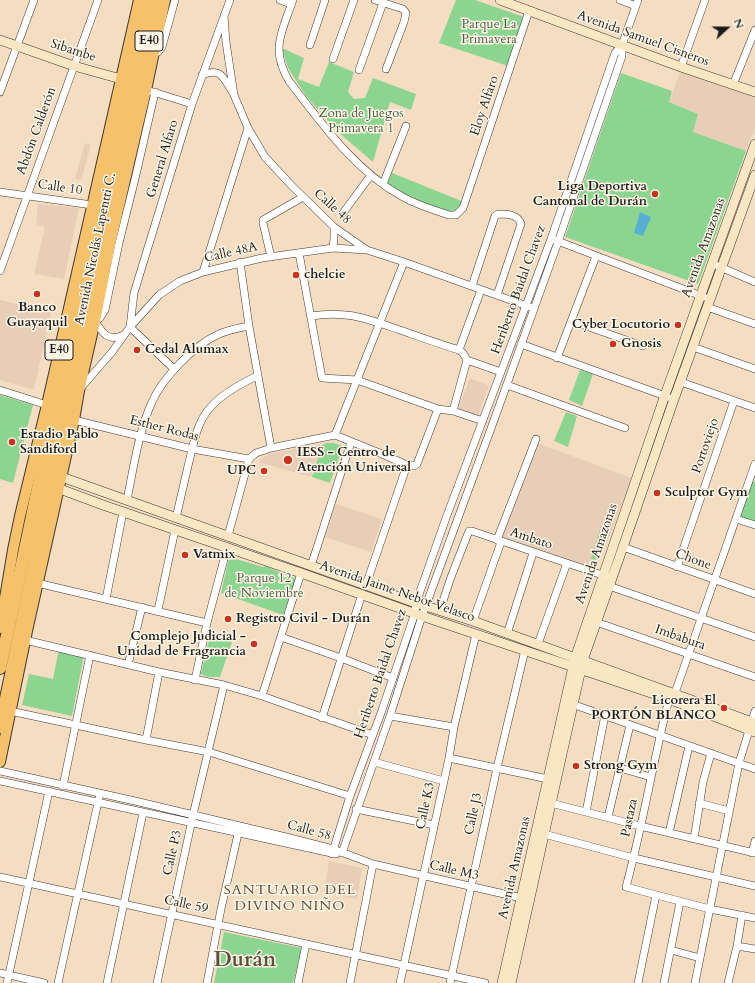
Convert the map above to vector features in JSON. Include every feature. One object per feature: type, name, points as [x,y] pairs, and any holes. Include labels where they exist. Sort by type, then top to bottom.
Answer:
[{"type":"highway","name":"Avenida Nicolás Lapentti C.","points":[[0,668],[46,478],[113,217],[138,85],[147,0]]},
{"type":"highway","name":"Avenida Nicolás Lapentti C.","points":[[46,478],[61,379],[138,85],[158,0]]},
{"type":"highway","name":"Avenida Nicolás Lapentti C.","points":[[0,727],[10,627]]},
{"type":"main road","name":"Avenida Nicolás Lapentti C.","points":[[138,85],[139,0]]},
{"type":"main road","name":"Avenida Nicolás Lapentti C.","points":[[10,627],[37,583],[46,478],[47,405],[92,205],[138,85],[153,54],[165,0]]},
{"type":"main road","name":"Avenida Nicolás Lapentti C.","points":[[0,762],[10,711],[10,627],[13,550],[74,420],[95,321],[113,217]]},
{"type":"street","points":[[0,92],[34,0]]},
{"type":"street","name":"Abdón Calderón","points":[[0,271],[98,0]]},
{"type":"street","points":[[153,54],[158,52],[162,47],[175,0]]},
{"type":"street","name":"General Alfaro","points":[[130,327],[134,293],[192,104],[230,0]]},
{"type":"street","points":[[280,0],[292,2],[279,40],[278,52],[283,72],[331,136],[358,165],[383,184],[406,126]]},
{"type":"street","points":[[310,45],[325,0]]},
{"type":"street","points":[[333,59],[354,0]]},
{"type":"street","points":[[375,0],[403,9],[406,14],[386,69]]},
{"type":"street","name":"Avenida Samuel Cisneros","points":[[500,0],[518,3],[529,11],[622,46],[755,92]]},
{"type":"street","points":[[620,0],[637,3],[622,46]]},
{"type":"street","points":[[681,67],[705,0]]},
{"type":"street","points":[[359,70],[383,3]]},
{"type":"street","name":"Eloy Alfaro","points":[[383,184],[404,198],[449,215],[456,215],[463,208],[529,11]]},
{"type":"street","name":"Calle 48","points":[[224,16],[226,42],[234,95],[248,128],[265,157],[334,227],[367,250],[534,309]]},
{"type":"street","points":[[734,85],[755,30]]},
{"type":"street","name":"Sibambe","points":[[0,40],[74,66],[138,85],[192,104]]},
{"type":"street","name":"Heriberto Baidal Chavez","points":[[342,853],[356,809],[390,716],[418,614],[416,603],[446,518],[551,239],[616,53],[622,46]]},
{"type":"street","name":"Heriberto Baidal Chavez","points":[[333,852],[350,796],[393,678],[418,614],[426,606],[507,385],[622,56],[622,46]]},
{"type":"street","points":[[202,75],[211,72],[220,74],[234,95]]},
{"type":"street","points":[[124,335],[114,338],[108,337],[95,321],[100,318],[105,310],[119,243],[136,179],[138,85]]},
{"type":"street","points":[[202,272],[248,128]]},
{"type":"street","name":"Avenida Amazonas","points":[[502,983],[544,834],[572,704],[578,663],[596,622],[665,395],[755,144]]},
{"type":"street","points":[[344,213],[371,175]]},
{"type":"street","name":"Avenida Amazonas","points":[[511,983],[525,899],[548,779],[578,663],[608,580],[623,547],[674,399],[694,347],[708,303],[753,190],[755,175]]},
{"type":"street","name":"Calle 10","points":[[0,192],[92,205]]},
{"type":"street","points":[[271,256],[263,220],[303,197]]},
{"type":"street","points":[[472,286],[495,216],[500,214],[512,215],[519,219],[521,224],[497,295]]},
{"type":"street","points":[[333,248],[334,227]]},
{"type":"street","points":[[551,239],[701,295],[708,303],[755,324]]},
{"type":"street","name":"Calle 48A","points":[[79,391],[112,352],[130,327],[159,295],[180,281],[202,272],[271,256],[333,248],[367,250]]},
{"type":"street","points":[[299,252],[322,378],[357,380],[438,409],[453,411],[483,421]]},
{"type":"street","points":[[557,358],[596,256]]},
{"type":"street","points":[[240,262],[249,326],[271,448]]},
{"type":"street","points":[[336,435],[404,262]]},
{"type":"street","points":[[712,264],[755,282]]},
{"type":"street","points":[[459,350],[481,290]]},
{"type":"street","points":[[310,316],[337,313],[380,322],[459,350],[463,353],[467,360],[501,372]]},
{"type":"street","points":[[572,321],[643,346]]},
{"type":"street","points":[[127,500],[141,436],[152,402],[174,369],[203,343],[216,335],[229,330],[249,326]]},
{"type":"street","points":[[130,327],[174,369]]},
{"type":"street","points":[[521,344],[674,399]]},
{"type":"street","points":[[694,347],[755,368]]},
{"type":"street","points":[[453,411],[467,360]]},
{"type":"street","points":[[176,518],[192,449],[201,420],[209,408],[235,387],[258,376]]},
{"type":"street","points":[[681,382],[755,408]]},
{"type":"street","points":[[507,385],[625,428]]},
{"type":"street","points":[[0,390],[47,405]]},
{"type":"street","name":"Portoviejo","points":[[677,567],[734,401]]},
{"type":"street","points":[[228,536],[249,459],[256,453],[271,448],[336,435],[407,465],[414,466],[417,464],[438,409]]},
{"type":"street","name":"Esther Rodas","points":[[74,420],[192,449],[249,459]]},
{"type":"street","points":[[440,610],[467,534],[472,531],[499,541],[536,439]]},
{"type":"street","points":[[311,566],[351,442]]},
{"type":"street","name":"Pastaza","points":[[755,464],[702,618],[672,696],[659,735],[634,858],[626,886],[680,902],[755,918]]},
{"type":"street","points":[[366,585],[407,465]]},
{"type":"street","name":"Avenida Jaime Nebot Velasco","points":[[46,478],[127,500],[416,603],[538,644],[578,663]]},
{"type":"street","name":"Avenida Jaime Nebot Velasco","points":[[46,478],[123,512],[476,634],[525,650],[578,663],[672,696],[752,727]]},
{"type":"street","points":[[106,599],[123,512]]},
{"type":"street","points":[[736,518],[755,525]]},
{"type":"street","points":[[158,610],[175,530]]},
{"type":"street","name":"Ambato","points":[[473,621],[499,541],[567,563],[702,618],[755,637]]},
{"type":"street","name":"Chone","points":[[623,547],[677,567],[754,592]]},
{"type":"street","points":[[195,680],[206,623],[227,548]]},
{"type":"street","points":[[507,634],[533,552]]},
{"type":"street","points":[[538,644],[567,563]]},
{"type":"street","points":[[262,696],[301,573]]},
{"type":"street","points":[[37,583],[158,610],[206,623]]},
{"type":"street","points":[[322,718],[362,594]]},
{"type":"street","points":[[128,665],[142,607]]},
{"type":"street","name":"Imbabura","points":[[596,622],[755,677]]},
{"type":"street","points":[[10,627],[90,655],[159,672],[224,685],[262,696],[373,735]]},
{"type":"street","name":"Calle K3","points":[[400,983],[449,758],[454,727],[476,634]]},
{"type":"street","points":[[281,637],[393,678]]},
{"type":"street","name":"Calle J3","points":[[451,979],[497,768],[525,650]]},
{"type":"street","points":[[63,786],[90,655]]},
{"type":"street","points":[[146,740],[159,672]]},
{"type":"street","name":"Calle P3","points":[[157,983],[193,816],[224,685]]},
{"type":"street","points":[[572,704],[689,746],[739,762],[755,769]]},
{"type":"street","points":[[10,711],[75,726],[209,752],[350,796]]},
{"type":"street","points":[[694,983],[739,762],[752,727],[755,711]]},
{"type":"street","points":[[586,812],[605,715]]},
{"type":"street","points":[[390,716],[454,727]]},
{"type":"street","points":[[608,817],[630,725]]},
{"type":"street","points":[[669,833],[689,746]]},
{"type":"street","points":[[694,839],[703,782],[711,753]]},
{"type":"street","points":[[449,758],[548,779]]},
{"type":"street","points":[[374,762],[444,781]]},
{"type":"street","points":[[620,768],[651,777]]},
{"type":"street","name":"Calle 58","points":[[0,771],[135,801],[333,852]]},
{"type":"street","name":"Calle 58","points":[[0,781],[238,834],[342,853]]},
{"type":"street","points":[[7,983],[49,791]]},
{"type":"street","points":[[58,983],[100,794]]},
{"type":"street","points":[[551,803],[754,853],[755,841]]},
{"type":"street","points":[[699,803],[729,811]]},
{"type":"street","points":[[356,809],[434,825]]},
{"type":"street","points":[[107,983],[143,813]]},
{"type":"street","points":[[207,983],[238,834]]},
{"type":"street","points":[[544,834],[634,858],[755,886]]},
{"type":"street","name":"Calle M3","points":[[342,853],[372,864],[471,888],[525,899]]},
{"type":"street","points":[[350,983],[372,864]]},
{"type":"street","name":"Calle 59","points":[[0,877],[404,965],[451,979],[485,983]]},
{"type":"street","points":[[638,983],[656,896]]},
{"type":"street","points":[[664,983],[680,902]]},
{"type":"street","points":[[728,983],[737,946],[742,915]]},
{"type":"street","points":[[298,983],[306,944]]},
{"type":"street","points":[[737,946],[755,949]]},
{"type":"street","points":[[671,950],[700,958]]},
{"type":"street","points":[[0,973],[44,983]]},
{"type":"shaded area","points":[[680,72],[755,97],[755,128],[746,151],[693,132],[698,114],[669,102]]},
{"type":"shaded area","points":[[85,143],[91,145],[81,180],[75,179]]},
{"type":"shaded area","points":[[38,204],[79,208],[64,279],[34,274],[45,227],[36,224]]},
{"type":"shaded area","points":[[0,300],[51,312],[34,390],[0,380]]},
{"type":"shaded area","points":[[470,378],[489,386],[478,416],[458,409]]},
{"type":"shaded area","points":[[537,443],[632,478],[596,570],[502,537]]},
{"type":"shaded area","name":"IESS - Centro de Atención Universal","points":[[321,445],[311,477],[258,462],[268,454]]},
{"type":"shaded area","points":[[336,504],[382,519],[371,552],[325,537]]},
{"type":"shaded area","points":[[329,861],[362,868],[357,899],[324,893]]},
{"type":"green space","name":"Parque La Primavera","points":[[456,0],[475,0],[524,17],[508,66],[439,43]]},
{"type":"green space","name":"Zona de Juegos Primavera 1","points":[[282,48],[304,58],[298,79],[319,87],[329,62],[354,72],[348,92],[354,99],[365,98],[373,78],[416,94],[411,110],[390,102],[373,162],[338,132],[306,96],[288,68]]},
{"type":"green space","name":"Liga Deportiva Cantonal de Durán","points":[[621,73],[672,91],[669,102],[698,114],[693,132],[746,151],[698,284],[565,237]]},
{"type":"green space","points":[[392,173],[464,202],[456,215],[419,204],[386,186]]},
{"type":"green space","points":[[580,370],[593,374],[582,406],[569,400]]},
{"type":"green space","name":"Estadio Pablo Sandiford","points":[[0,395],[33,405],[13,483],[0,479]]},
{"type":"green space","points":[[566,412],[577,416],[568,447],[554,441]]},
{"type":"green space","points":[[334,443],[343,446],[330,483],[312,477],[322,445]]},
{"type":"green space","points":[[752,481],[755,482],[755,522],[740,517]]},
{"type":"green space","points":[[600,530],[606,532],[595,560],[591,559]]},
{"type":"green space","name":"Parque 12 de Noviembre","points":[[230,553],[233,558],[263,567],[265,566],[296,579],[283,615],[221,593]]},
{"type":"green space","points":[[210,635],[232,642],[220,677],[208,677],[201,674]]},
{"type":"green space","points":[[59,649],[84,655],[72,716],[22,705],[29,674],[53,679]]},
{"type":"green space","points":[[224,932],[302,948],[293,983],[214,983]]},
{"type":"water","points":[[640,212],[651,217],[643,236],[634,233]]},
{"type":"place","name":"Liga Deportiva Cantonal de Durán","points":[[655,194]]},
{"type":"place","name":"chelcie","points":[[296,275]]},
{"type":"place","name":"Banco Guayaquil","points":[[37,294]]},
{"type":"place","name":"Cyber Locutorio","points":[[678,325]]},
{"type":"place","name":"Gnosis","points":[[613,344]]},
{"type":"place","name":"Cedal Alumax","points":[[137,350]]},
{"type":"place","name":"Estadio Pablo Sandiford","points":[[12,442]]},
{"type":"place","name":"IESS - Centro de Atención Universal","points":[[288,460]]},
{"type":"place","name":"UPC","points":[[264,471]]},
{"type":"place","name":"Sculptor Gym","points":[[657,493]]},
{"type":"place","name":"Vatmix","points":[[185,555]]},
{"type":"place","name":"Registro Civil - Durán","points":[[228,619]]},
{"type":"place","name":"Complejo Judicial - Unidad de Fragrancia","points":[[254,644]]},
{"type":"place","name":"Licorera El PORTÓN BLANCO","points":[[724,708]]},
{"type":"place","name":"Strong Gym","points":[[576,766]]},
{"type":"district","name":"SANTUARIO DEL DIVINO NIÑO","points":[[290,900]]},
{"type":"district","name":"Durán","points":[[245,961]]}]
